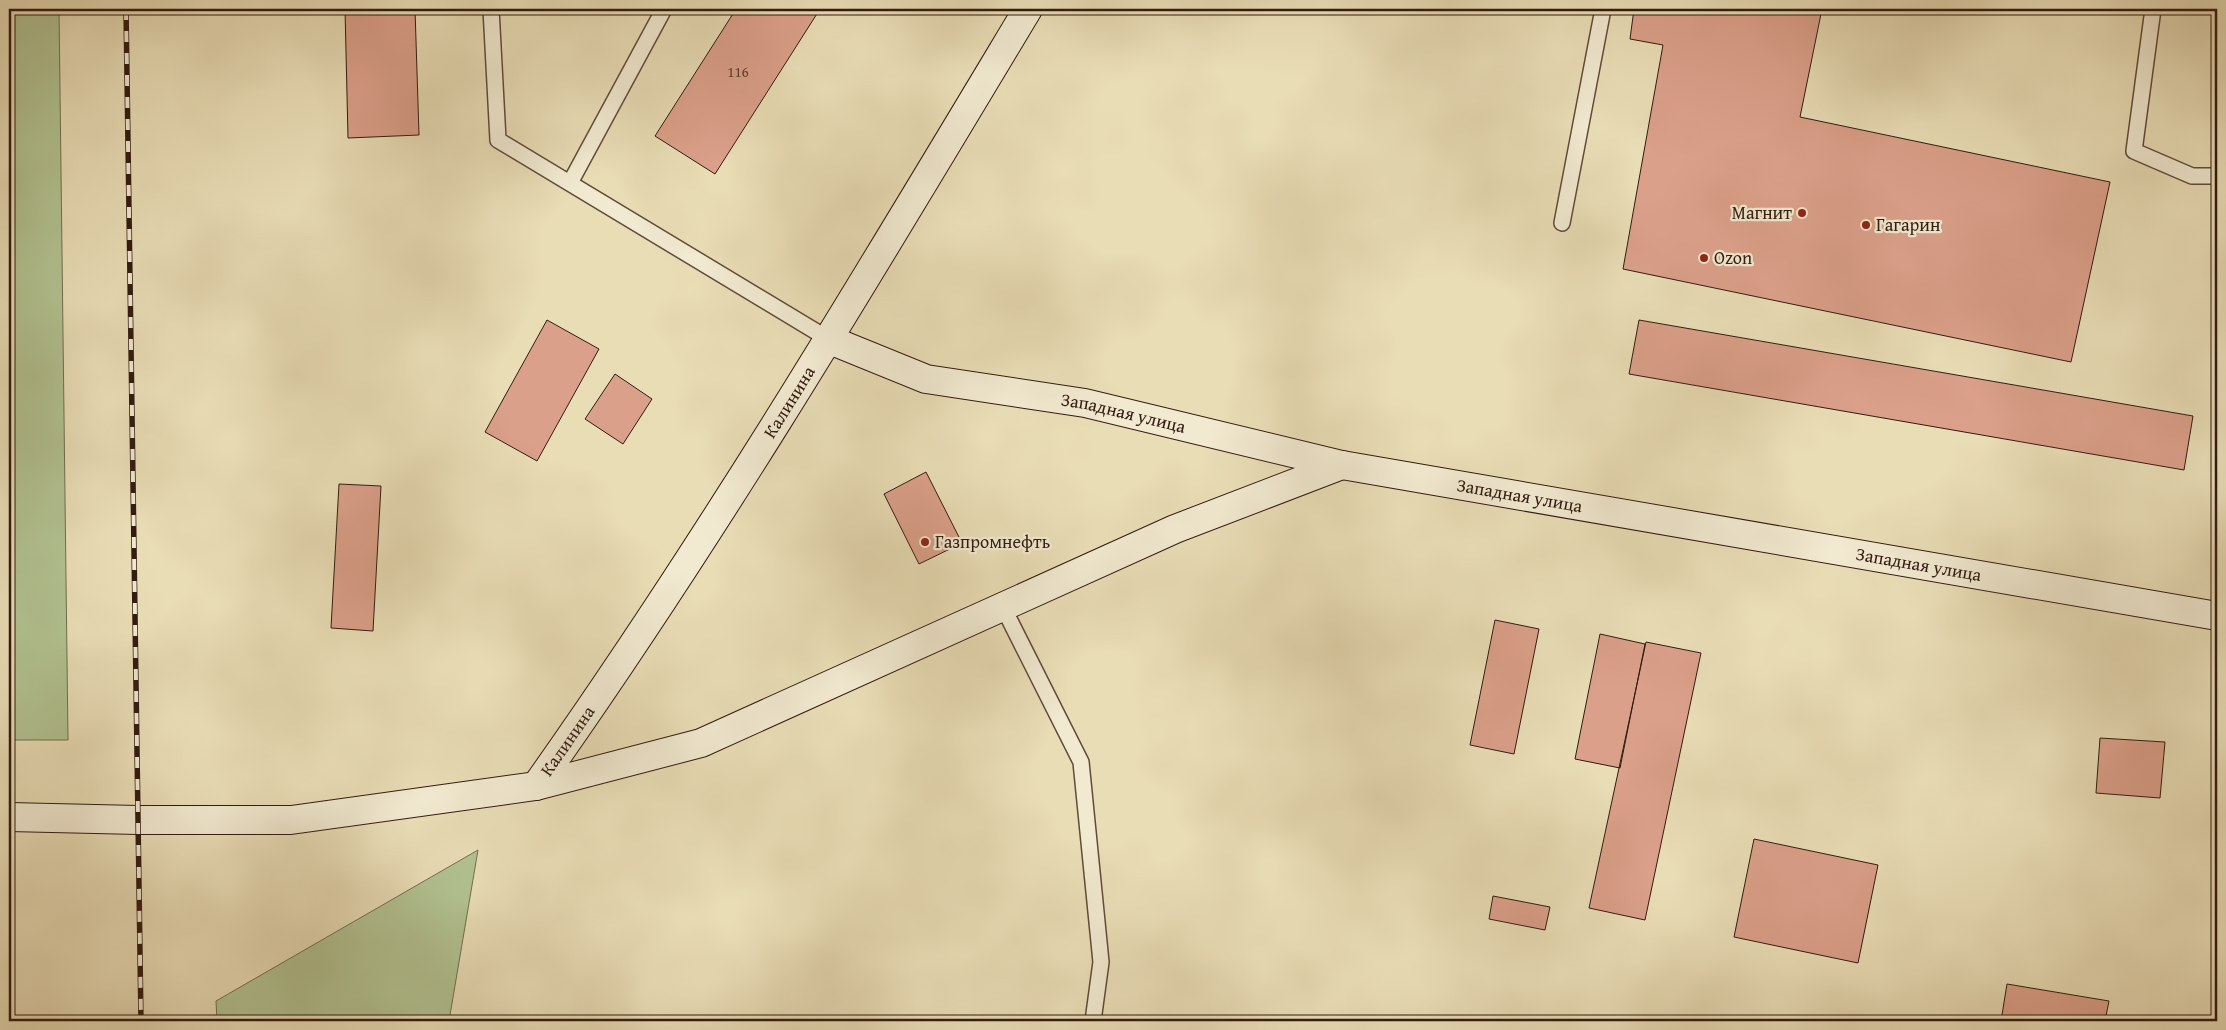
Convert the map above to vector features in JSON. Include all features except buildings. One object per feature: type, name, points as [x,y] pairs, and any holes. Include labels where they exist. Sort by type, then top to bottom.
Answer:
[{"type":"main road","name":"Калинина","points":[[536,786],[612,678],[830,340],[1028,9]]},
{"type":"main road","name":"Западная улица","points":[[830,340],[926,379],[1085,403],[1342,465],[2217,616]]},
{"type":"main road","points":[[9,816],[138,820],[291,820],[536,786],[701,743],[1175,529],[1342,465]]},
{"type":"lane","points":[[491,9],[498,140],[830,340]]},
{"type":"lane","points":[[570,183],[664,9]]},
{"type":"lane","points":[[1562,224],[1603,9]]},
{"type":"lane","points":[[2153,9],[2134,151],[2192,176],[2217,176]]},
{"type":"lane","points":[[1003,607],[1081,762],[1102,962],[1094,1021]]},
{"type":"green space","points":[[9,9],[59,9],[68,740],[9,740]]},
{"type":"green space","points":[[478,850],[449,1021],[217,1021],[216,1001]]},
{"type":"railway","points":[[126,9],[141,1021]]},
{"type":"place","name":"Магнит","points":[[1802,213]]},
{"type":"place","name":"Гагарин","points":[[1866,225]]},
{"type":"place","name":"Ozon","points":[[1704,258]]},
{"type":"place","name":"Газпромнефть","points":[[925,542]]}]
